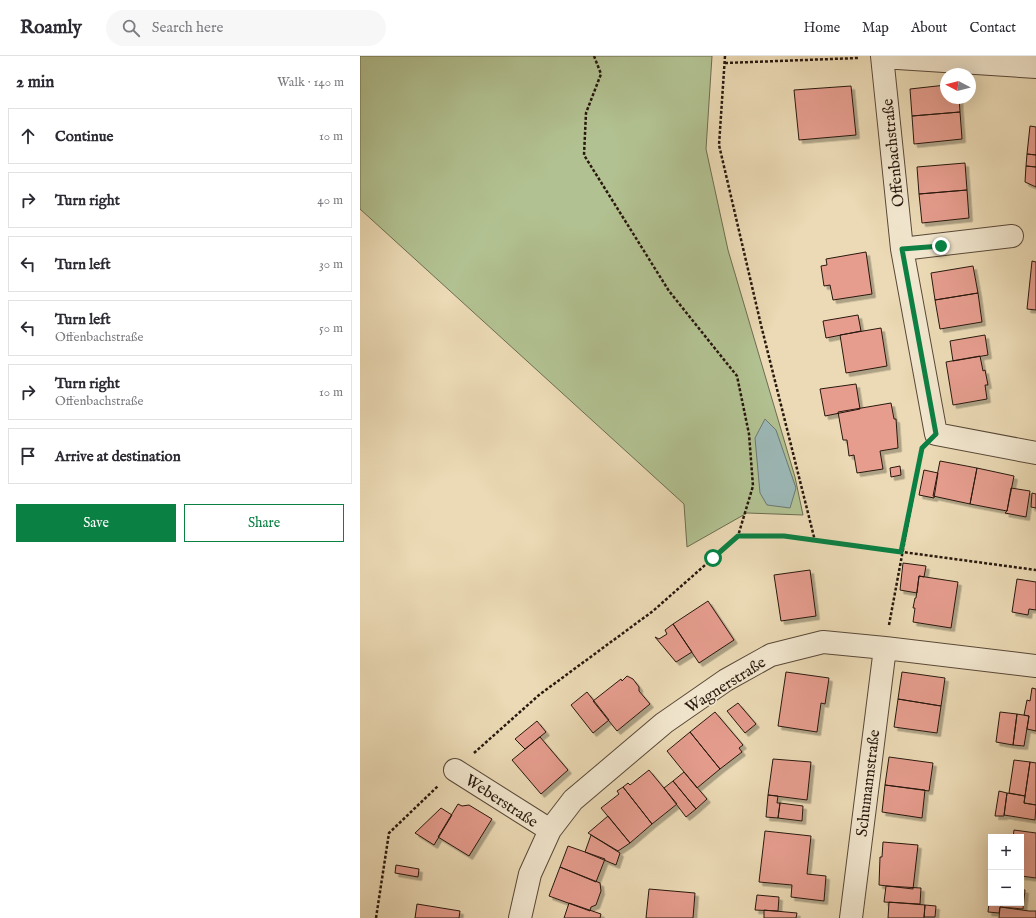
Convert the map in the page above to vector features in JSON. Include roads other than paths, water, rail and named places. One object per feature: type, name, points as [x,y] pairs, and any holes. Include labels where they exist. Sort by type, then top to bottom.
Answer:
[{"type":"street","points":[[882,56],[1036,67]]},
{"type":"street","name":"Offenbachstraße","points":[[882,56],[902,249],[936,434],[1036,453]]},
{"type":"street","points":[[902,249],[1012,236]]},
{"type":"street","name":"Wagnerstraße","points":[[520,918],[530,874],[550,830],[573,800],[664,723],[726,680],[771,655],[823,642],[1036,666]]},
{"type":"street","name":"Schumannstraße","points":[[851,918],[885,648]]},
{"type":"street","name":"Weberstraße","points":[[455,770],[550,830]]},
{"type":"water","points":[[765,419],[776,430],[796,488],[790,508],[767,505],[760,493],[755,438]]}]
